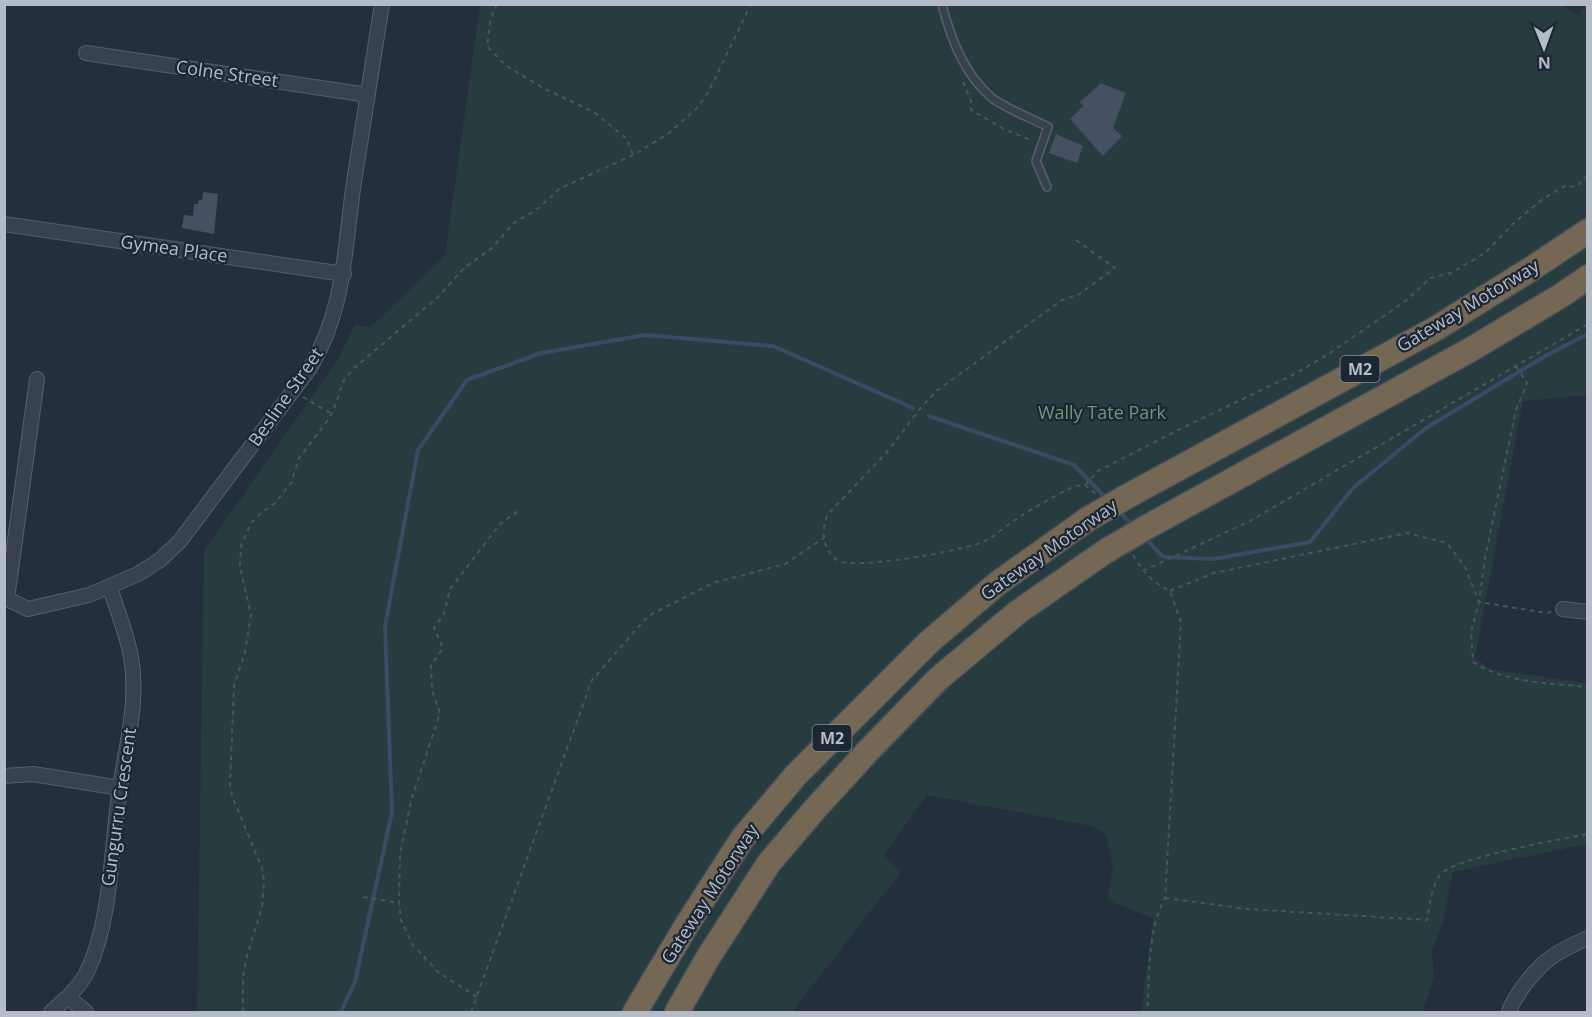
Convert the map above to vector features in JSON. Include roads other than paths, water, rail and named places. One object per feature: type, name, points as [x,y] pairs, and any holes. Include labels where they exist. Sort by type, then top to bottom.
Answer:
[{"type":"highway","name":"Gateway Motorway","points":[[635,1012],[742,839],[796,775],[929,642],[998,583],[1094,510],[1126,497],[1435,329],[1587,231]]},
{"type":"highway","name":"Gateway Motorway","points":[[677,1012],[769,863],[815,808],[946,671],[1018,612],[1106,551],[1470,350],[1562,295],[1587,277]]},
{"type":"street","name":"Besline Street","points":[[6,600],[28,609],[89,595],[110,588],[153,564],[180,541],[310,368],[323,346],[344,274],[354,185],[382,4]]},
{"type":"street","name":"Colne Street","points":[[86,53],[368,95]]},
{"type":"street","name":"Gymea Place","points":[[4,224],[344,274]]},
{"type":"street","points":[[6,600],[37,379]]},
{"type":"street","name":"Gungurru Crescent","points":[[51,1012],[68,997],[86,973],[97,945],[104,914],[120,788],[132,723],[131,657],[110,588]]},
{"type":"street","points":[[1563,609],[1587,612]]},
{"type":"street","points":[[4,776],[33,774],[120,788]]},
{"type":"street","points":[[1509,1012],[1511,1005],[1536,969],[1566,947],[1587,938]]},
{"type":"street","points":[[68,997],[86,1012]]},
{"type":"lane","points":[[942,4],[947,24],[972,79],[991,98],[1048,127],[1036,161],[1047,187]]},
{"type":"waterway","points":[[1144,537],[1163,557],[1214,559],[1310,542],[1353,488],[1426,428],[1547,355],[1588,334]]},
{"type":"waterway","points":[[341,1012],[355,982],[392,812],[385,626],[418,450],[467,380],[541,353],[645,335],[773,346],[913,408]]},
{"type":"waterway","points":[[929,416],[1074,465],[1107,499]]},
{"type":"waterway","points":[[1119,511],[1132,525]]},
{"type":"park label","name":"Wally Tate Park","points":[[1102,413]]}]
